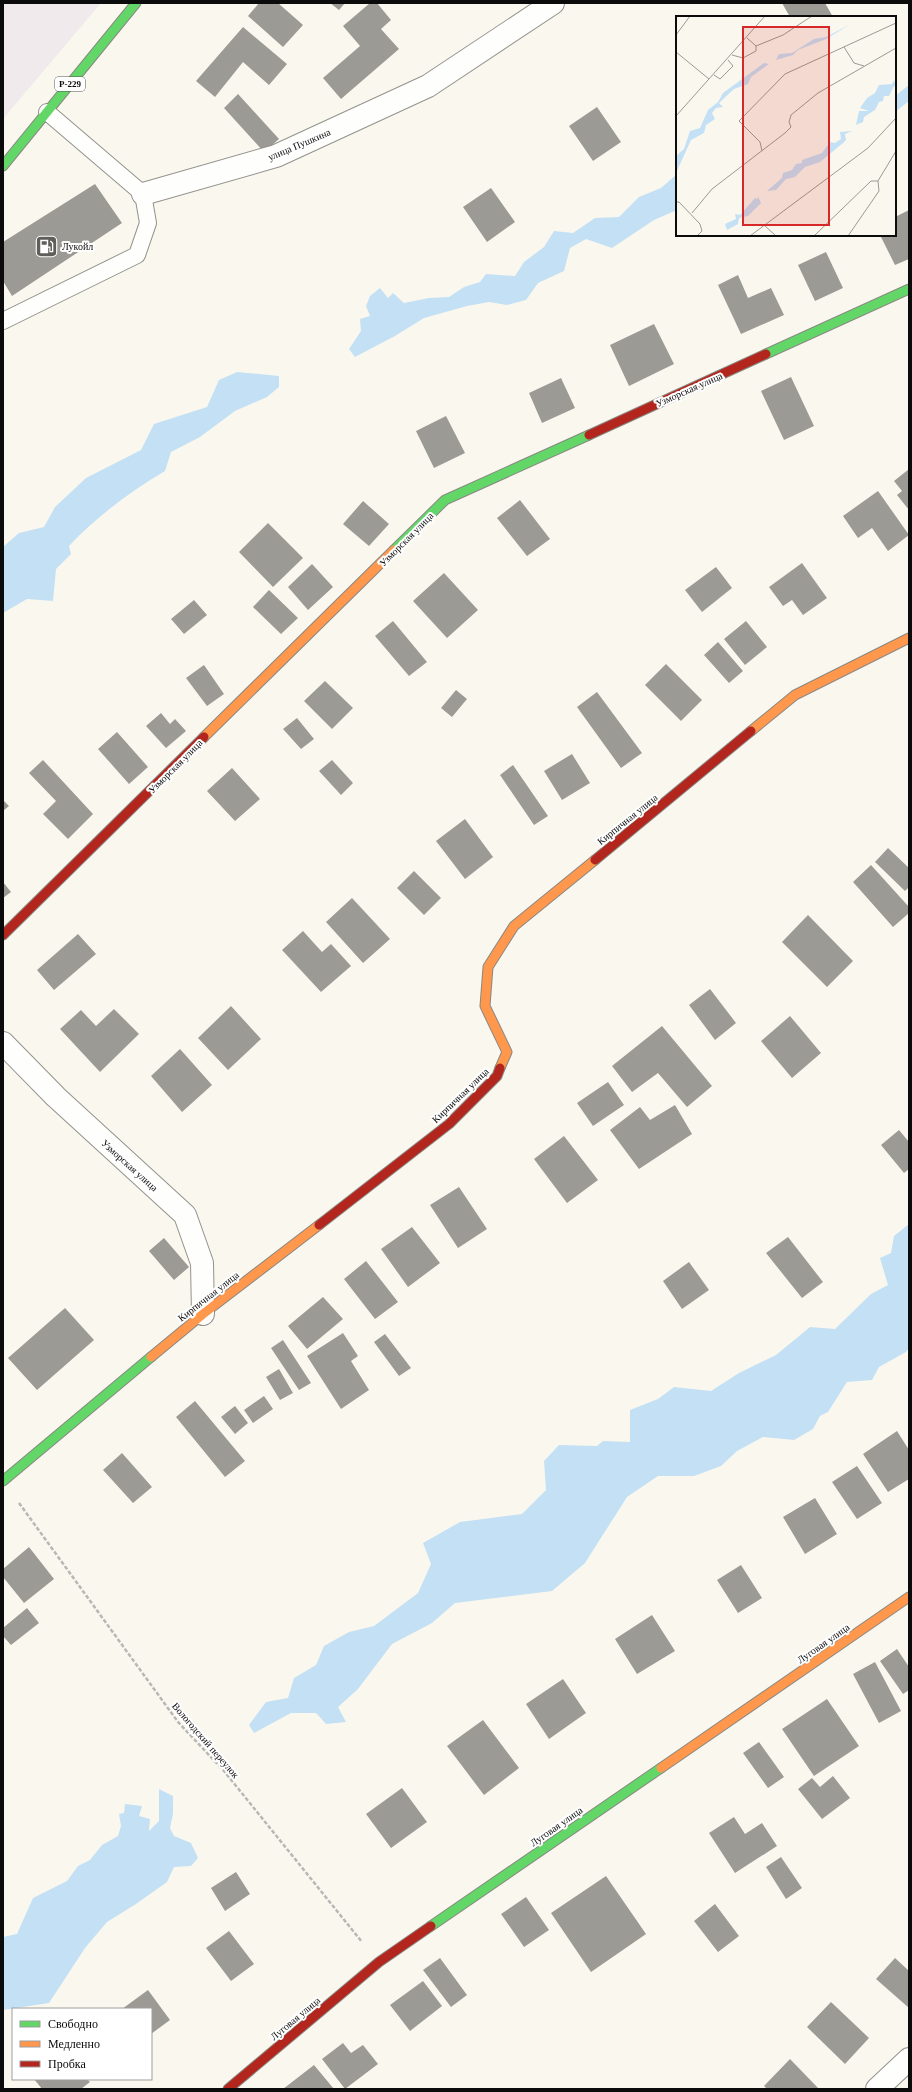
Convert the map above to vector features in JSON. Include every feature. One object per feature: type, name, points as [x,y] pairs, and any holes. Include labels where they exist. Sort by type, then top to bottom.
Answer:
[{"type":"street","name":"Р-229","points":[[3,166],[136,3]]},
{"type":"street","name":"улица Пушкина","points":[[143,194],[276,156],[428,86],[553,3]]},
{"type":"street","name":"Узморская улица","points":[[3,935],[445,500],[909,289]]},
{"type":"street","name":"Кирпичная улица","points":[[3,1481],[203,1314],[449,1124],[497,1076],[507,1052],[485,1006],[488,966],[514,926],[795,695],[909,638]]},
{"type":"street","name":"Узморская улица","points":[[3,1043],[56,1097],[185,1215],[202,1263],[203,1314]]},
{"type":"street","name":"Луговая улица","points":[[228,2089],[378,1962],[909,1597]]},
{"type":"street","points":[[878,2089],[909,2059]]},
{"type":"lane","points":[[3,321],[137,255],[148,224],[143,194],[47,112]]},
{"type":"path","name":"Вологодский переулок","points":[[3,1481],[178,1722],[224,1771],[378,1962]]},
{"type":"shaded area","points":[[3,3],[101,3],[3,119]]},
{"type":"water","points":[[909,85],[909,101],[896,111],[896,95]]},
{"type":"water","points":[[676,175],[676,210],[654,220],[612,248],[586,239],[570,248],[564,271],[538,283],[526,300],[507,305],[489,302],[467,306],[424,318],[395,336],[355,357],[349,349],[361,331],[360,319],[370,316],[366,306],[370,296],[380,288],[388,298],[393,293],[404,303],[429,298],[449,297],[464,287],[480,282],[486,274],[515,276],[524,262],[544,247],[554,231],[573,233],[595,218],[619,217],[639,197],[661,188]]},
{"type":"water","points":[[237,372],[279,376],[279,387],[267,397],[235,411],[200,437],[171,452],[165,471],[114,505],[80,535],[69,546],[71,554],[56,569],[53,601],[27,599],[3,613],[3,547],[19,533],[44,527],[55,507],[86,478],[141,450],[154,424],[207,407],[219,380]]},
{"type":"water","points":[[909,1224],[909,1348],[906,1352],[879,1367],[872,1380],[847,1382],[828,1412],[820,1416],[813,1429],[794,1440],[763,1437],[737,1451],[721,1466],[694,1476],[658,1476],[627,1497],[585,1563],[552,1591],[455,1603],[432,1623],[392,1644],[358,1689],[338,1707],[346,1722],[326,1724],[316,1713],[291,1713],[254,1733],[249,1725],[266,1702],[288,1698],[294,1678],[316,1665],[324,1646],[349,1632],[374,1626],[418,1593],[431,1564],[423,1543],[460,1522],[522,1514],[546,1490],[544,1461],[559,1445],[597,1446],[603,1441],[630,1442],[630,1410],[658,1399],[674,1387],[711,1391],[739,1373],[776,1355],[810,1327],[835,1329],[871,1294],[888,1285],[880,1258],[891,1253],[894,1236]]},
{"type":"water","points":[[159,1789],[173,1796],[173,1814],[170,1828],[174,1836],[191,1843],[198,1858],[191,1866],[174,1867],[167,1882],[107,1922],[85,1948],[49,2003],[3,2010],[3,1937],[17,1934],[33,1898],[67,1881],[78,1866],[90,1860],[102,1845],[118,1836],[121,1826],[119,1814],[124,1813],[125,1804],[142,1806],[139,1816],[150,1819],[149,1831],[159,1821]]},
{"type":"building","points":[[259,3],[278,3],[303,25],[283,47],[248,16]]},
{"type":"building","points":[[330,3],[345,3],[339,10]]},
{"type":"building","points":[[370,3],[377,3],[391,20],[381,29],[399,49],[341,99],[323,78],[360,46],[343,26]]},
{"type":"building","points":[[782,3],[825,3],[832,16],[789,16]]},
{"type":"building","points":[[243,27],[287,64],[269,85],[243,62],[215,97],[196,81]]},
{"type":"building","points":[[238,94],[279,139],[264,152],[224,108]]},
{"type":"building","points":[[597,107],[621,142],[593,161],[569,126]]},
{"type":"building","points":[[95,184],[122,223],[12,296],[3,281],[3,242]]},
{"type":"building","points":[[491,188],[515,222],[487,242],[463,207]]},
{"type":"building","points":[[909,210],[909,259],[895,265],[880,236],[896,236],[896,216]]},
{"type":"building","points":[[826,252],[843,288],[815,301],[798,265]]},
{"type":"building","points":[[738,275],[748,298],[771,288],[784,315],[741,334],[718,285]]},
{"type":"building","points":[[654,324],[674,364],[629,386],[610,345]]},
{"type":"building","points":[[791,377],[814,426],[784,440],[761,391]]},
{"type":"building","points":[[561,378],[575,408],[542,423],[529,393]]},
{"type":"building","points":[[446,416],[465,453],[434,468],[416,431]]},
{"type":"building","points":[[909,469],[909,510],[897,495],[902,491],[894,481]]},
{"type":"building","points":[[878,491],[909,535],[888,551],[872,528],[858,538],[843,516]]},
{"type":"building","points":[[520,500],[550,539],[527,556],[497,518]]},
{"type":"building","points":[[363,501],[389,524],[369,546],[343,524]]},
{"type":"building","points":[[268,523],[303,558],[273,587],[239,552]]},
{"type":"building","points":[[802,563],[827,598],[803,615],[792,600],[783,606],[769,587]]},
{"type":"building","points":[[312,564],[333,587],[308,610],[288,587]]},
{"type":"building","points":[[716,567],[732,588],[702,612],[685,590]]},
{"type":"building","points":[[444,573],[478,610],[447,638],[413,601]]},
{"type":"building","points":[[269,590],[298,618],[281,634],[253,607]]},
{"type":"building","points":[[194,600],[207,615],[184,634],[171,619]]},
{"type":"building","points":[[393,621],[427,662],[409,676],[375,636]]},
{"type":"building","points":[[746,621],[767,647],[745,665],[724,639]]},
{"type":"building","points":[[718,642],[743,671],[729,683],[704,655]]},
{"type":"building","points":[[666,664],[702,700],[681,721],[645,685]]},
{"type":"building","points":[[204,665],[224,694],[207,706],[186,678]]},
{"type":"building","points":[[325,681],[353,708],[332,729],[304,701]]},
{"type":"building","points":[[456,690],[467,699],[452,717],[441,708]]},
{"type":"building","points":[[597,692],[642,753],[621,768],[577,707]]},
{"type":"building","points":[[161,713],[170,724],[175,719],[186,731],[166,748],[146,726]]},
{"type":"building","points":[[297,718],[314,739],[301,749],[283,729]]},
{"type":"building","points":[[117,732],[148,767],[129,784],[98,749]]},
{"type":"building","points":[[572,754],[590,783],[562,800],[544,771]]},
{"type":"building","points":[[43,760],[93,814],[68,839],[43,814],[56,801],[29,773]]},
{"type":"building","points":[[332,760],[353,783],[341,795],[319,771]]},
{"type":"building","points":[[513,765],[548,816],[534,825],[500,775]]},
{"type":"building","points":[[232,768],[260,799],[235,821],[207,791]]},
{"type":"building","points":[[3,800],[9,806],[3,811]]},
{"type":"building","points":[[465,819],[493,857],[465,879],[436,841]]},
{"type":"building","points":[[888,848],[909,868],[909,887],[905,891],[875,862]]},
{"type":"building","points":[[871,865],[909,907],[909,913],[893,927],[853,882]]},
{"type":"building","points":[[414,871],[441,898],[424,915],[397,888]]},
{"type":"building","points":[[3,882],[11,892],[3,898]]},
{"type":"building","points":[[352,898],[390,939],[363,963],[326,922]]},
{"type":"building","points":[[808,915],[853,961],[827,987],[782,942]]},
{"type":"building","points":[[303,931],[322,952],[331,944],[351,966],[321,992],[282,950]]},
{"type":"building","points":[[78,934],[96,954],[54,990],[37,970]]},
{"type":"building","points":[[710,989],[736,1023],[715,1040],[689,1005]]},
{"type":"building","points":[[231,1006],[261,1039],[228,1070],[198,1038]]},
{"type":"building","points":[[114,1009],[139,1034],[100,1072],[60,1029],[81,1010],[96,1026]]},
{"type":"building","points":[[790,1016],[821,1053],[792,1078],[761,1041]]},
{"type":"building","points":[[662,1026],[712,1086],[687,1107],[658,1073],[632,1092],[612,1066]]},
{"type":"building","points":[[180,1049],[212,1085],[182,1112],[151,1076]]},
{"type":"building","points":[[608,1082],[624,1105],[593,1126],[577,1103]]},
{"type":"building","points":[[675,1105],[692,1134],[639,1169],[610,1130],[640,1107],[650,1120]]},
{"type":"building","points":[[899,1130],[909,1142],[909,1169],[904,1173],[881,1145]]},
{"type":"building","points":[[564,1136],[598,1180],[567,1203],[534,1159]]},
{"type":"building","points":[[459,1187],[487,1229],[458,1248],[430,1205]]},
{"type":"building","points":[[412,1227],[440,1263],[408,1287],[381,1249]]},
{"type":"building","points":[[788,1237],[823,1282],[802,1298],[766,1253]]},
{"type":"building","points":[[164,1238],[189,1267],[174,1280],[149,1251]]},
{"type":"building","points":[[366,1261],[398,1302],[375,1319],[344,1279]]},
{"type":"building","points":[[689,1262],[709,1290],[682,1309],[663,1281]]},
{"type":"building","points":[[323,1297],[343,1319],[307,1349],[288,1326]]},
{"type":"building","points":[[65,1308],[94,1340],[37,1390],[8,1358]]},
{"type":"building","points":[[343,1333],[358,1356],[351,1361],[369,1390],[341,1409],[307,1356]]},
{"type":"building","points":[[385,1334],[411,1368],[399,1376],[374,1342]]},
{"type":"building","points":[[283,1340],[311,1383],[299,1390],[271,1348]]},
{"type":"building","points":[[279,1369],[293,1393],[280,1400],[266,1377]]},
{"type":"building","points":[[264,1396],[273,1409],[253,1423],[244,1410]]},
{"type":"building","points":[[195,1401],[245,1461],[225,1477],[176,1417]]},
{"type":"building","points":[[235,1406],[248,1423],[235,1434],[221,1417]]},
{"type":"building","points":[[897,1431],[909,1450],[909,1479],[888,1492],[863,1454]]},
{"type":"building","points":[[122,1453],[152,1487],[133,1503],[103,1470]]},
{"type":"building","points":[[857,1466],[882,1503],[857,1519],[832,1482]]},
{"type":"building","points":[[815,1498],[837,1534],[805,1554],[783,1517]]},
{"type":"building","points":[[29,1547],[54,1579],[24,1603],[3,1577],[3,1569]]},
{"type":"building","points":[[741,1565],[762,1598],[738,1613],[717,1580]]},
{"type":"building","points":[[27,1608],[39,1623],[11,1645],[3,1636],[3,1628]]},
{"type":"building","points":[[652,1615],[675,1651],[637,1674],[615,1639]]},
{"type":"building","points":[[897,1649],[909,1667],[909,1690],[903,1694],[880,1661]]},
{"type":"building","points":[[875,1662],[901,1711],[879,1723],[853,1674]]},
{"type":"building","points":[[563,1679],[586,1713],[549,1739],[526,1704]]},
{"type":"building","points":[[827,1699],[859,1746],[814,1776],[782,1729]]},
{"type":"building","points":[[483,1720],[519,1768],[484,1795],[447,1746]]},
{"type":"building","points":[[759,1742],[784,1777],[768,1788],[743,1753]]},
{"type":"building","points":[[833,1776],[850,1798],[822,1819],[798,1789],[812,1778],[820,1787]]},
{"type":"building","points":[[402,1788],[427,1822],[391,1848],[366,1814]]},
{"type":"building","points":[[734,1817],[745,1834],[762,1823],[777,1846],[735,1873],[709,1833]]},
{"type":"building","points":[[781,1857],[802,1888],[786,1899],[766,1867]]},
{"type":"building","points":[[236,1872],[250,1894],[225,1911],[211,1888]]},
{"type":"building","points":[[606,1876],[646,1934],[591,1972],[551,1913]]},
{"type":"building","points":[[526,1897],[549,1930],[524,1947],[501,1914]]},
{"type":"building","points":[[715,1904],[739,1936],[718,1952],[694,1921]]},
{"type":"building","points":[[229,1931],[254,1964],[231,1981],[206,1948]]},
{"type":"building","points":[[440,1958],[467,1995],[451,2007],[423,1970]]},
{"type":"building","points":[[895,1958],[909,1971],[909,2008],[876,1979]]},
{"type":"building","points":[[423,1981],[442,2006],[410,2031],[390,2005]]},
{"type":"building","points":[[148,1990],[170,2020],[152,2033],[152,2008],[123,2008]]},
{"type":"building","points":[[831,2002],[869,2038],[845,2064],[807,2027]]},
{"type":"building","points":[[343,2043],[351,2053],[363,2045],[378,2064],[345,2089],[322,2059]]},
{"type":"building","points":[[790,2059],[819,2089],[767,2089],[764,2086]]},
{"type":"building","points":[[314,2065],[334,2089],[283,2089]]},
{"type":"building","points":[[35,2080],[88,2080],[90,2082],[81,2089],[42,2089]]},
{"type":"traffic: fast","points":[[3,166],[136,3]]},
{"type":"traffic: fast","points":[[766,354],[909,289]]},
{"type":"traffic: fast","points":[[394,550],[445,500],[589,435]]},
{"type":"traffic: fast","points":[[3,1481],[151,1357]]},
{"type":"traffic: fast","points":[[431,1926],[661,1768]]},
{"type":"traffic: slow","points":[[204,737],[394,550]]},
{"type":"traffic: slow","points":[[751,731],[795,695],[909,638]]},
{"type":"traffic: slow","points":[[500,1068],[507,1052],[485,1006],[488,967],[514,926],[595,860]]},
{"type":"traffic: slow","points":[[151,1357],[203,1314],[319,1225]]},
{"type":"traffic: slow","points":[[661,1768],[909,1597]]},
{"type":"traffic: jam","points":[[589,435],[766,354]]},
{"type":"traffic: jam","points":[[595,860],[751,731]]},
{"type":"traffic: jam","points":[[3,935],[204,737]]},
{"type":"traffic: jam","points":[[319,1225],[449,1124],[497,1076],[500,1068]]},
{"type":"traffic: jam","points":[[228,2089],[379,1962],[431,1926]]},
{"type":"place","name":"Лукойл","points":[[46,246]]}]
